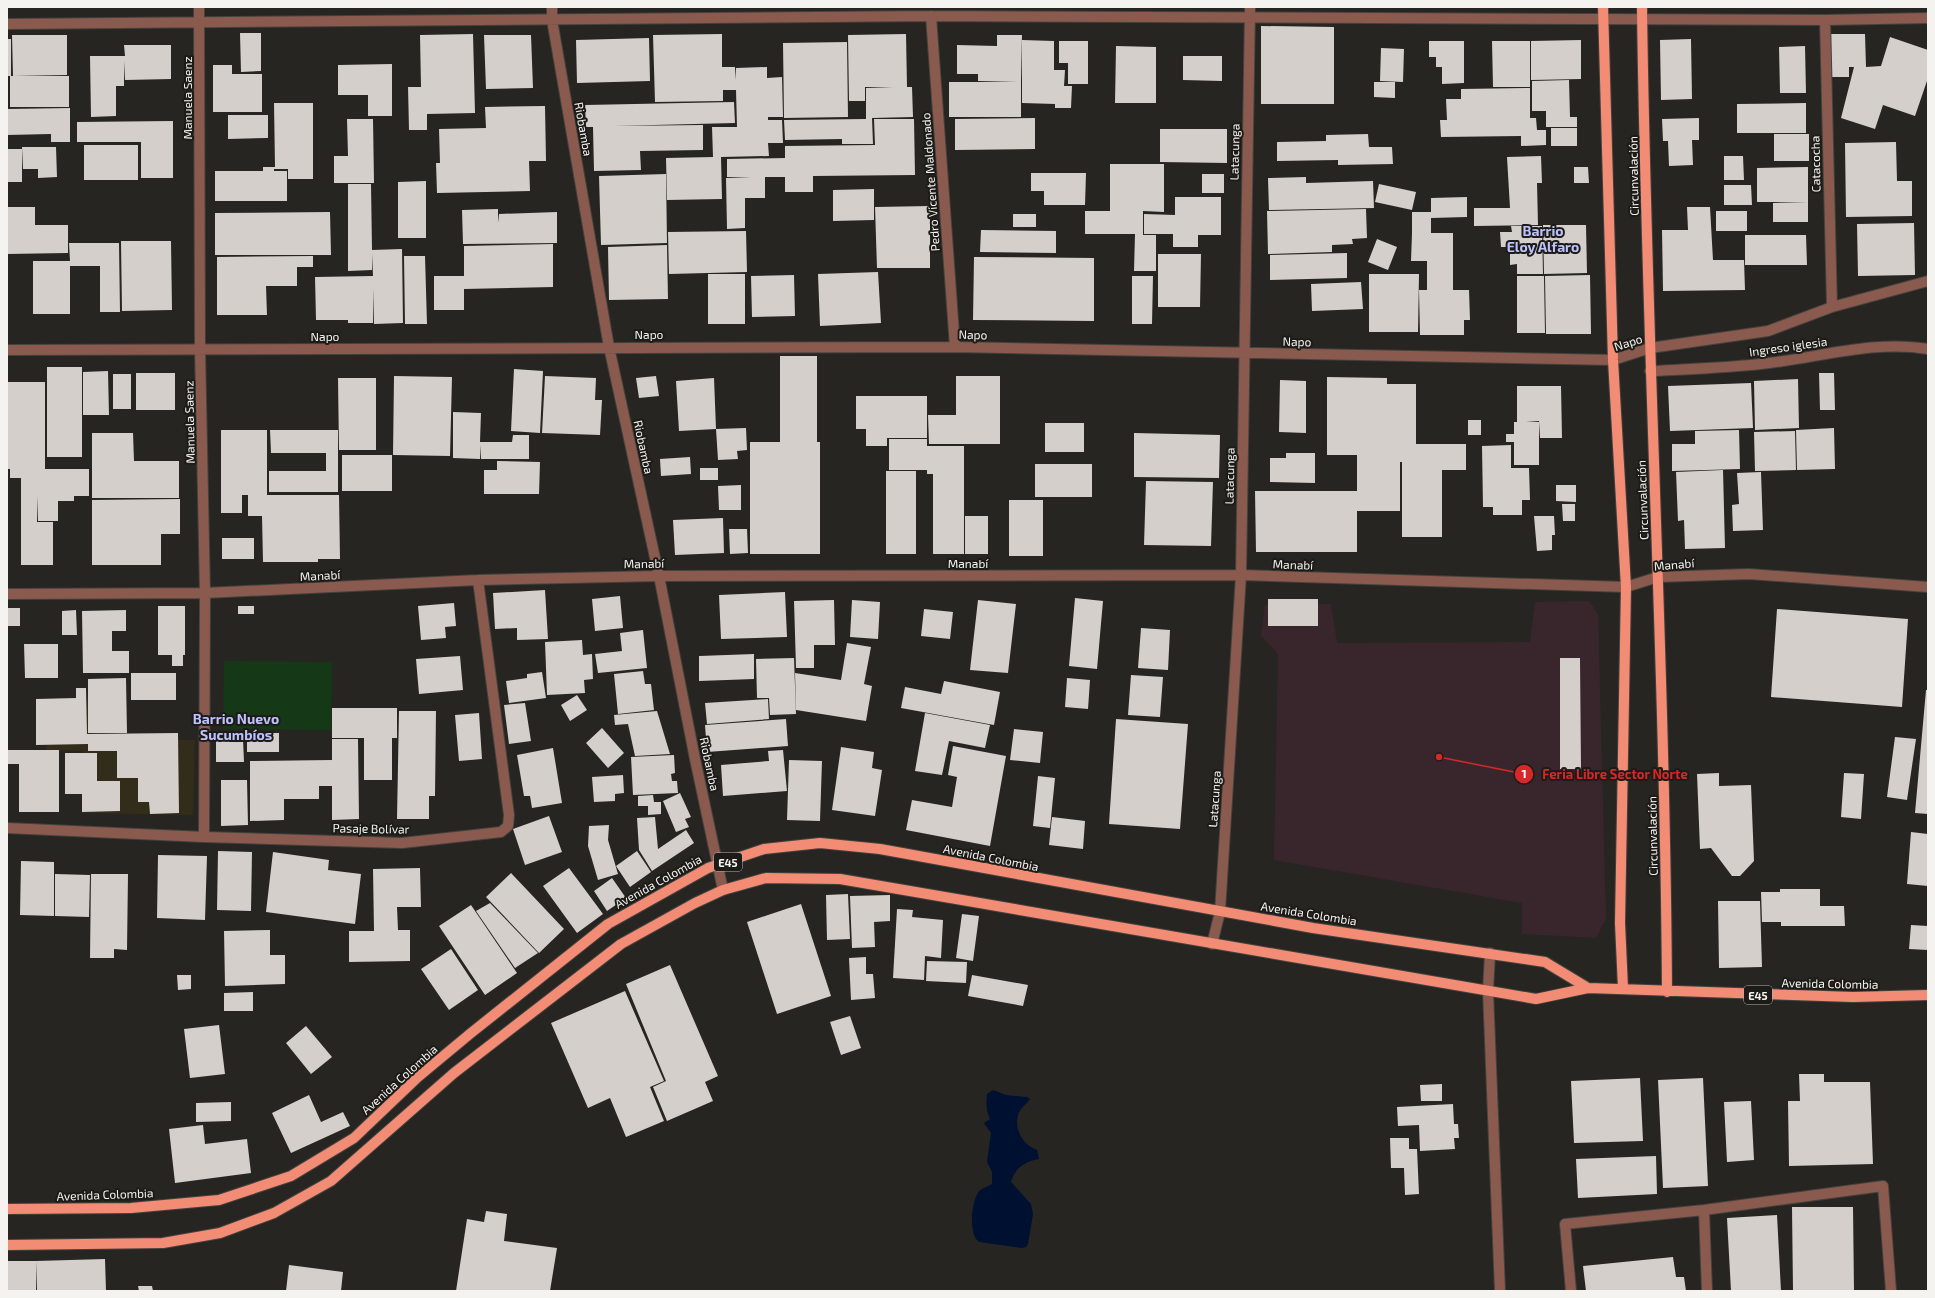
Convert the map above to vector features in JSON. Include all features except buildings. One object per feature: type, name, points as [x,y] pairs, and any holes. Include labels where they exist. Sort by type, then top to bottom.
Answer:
[{"type":"main road","name":"Circunvalación","points":[[1603,7],[1613,360],[1626,587],[1620,923],[1623,988]]},
{"type":"main road","name":"Circunvalación","points":[[1642,7],[1650,371],[1658,577],[1667,992]]},
{"type":"main road","name":"Avenida Colombia","points":[[7,1209],[131,1208],[219,1200],[291,1176],[354,1138],[418,1077],[608,924],[708,868],[764,849],[828,844],[880,849],[1313,928],[1545,962],[1588,988]]},
{"type":"main road","name":"Avenida Colombia","points":[[7,1245],[163,1243],[220,1233],[274,1213],[331,1181],[454,1073],[621,944],[695,902],[723,890],[766,878],[840,879],[1536,999],[1588,988],[1623,988],[1667,992],[1853,997],[1928,995]]},
{"type":"street","name":"Manuela Saenz","points":[[199,7],[200,350],[206,593],[204,837]]},
{"type":"street","name":"Riobamba","points":[[552,7],[552,20],[609,347],[659,576],[695,759],[719,865],[723,890]]},
{"type":"street","points":[[7,24],[200,21],[552,20],[856,12],[931,16],[1250,12],[1825,20],[1928,18]]},
{"type":"street","name":"Latacunga","points":[[1212,944],[1220,912],[1241,575],[1250,12]]},
{"type":"street","name":"Pedro Vicente Maldonado","points":[[931,16],[955,347]]},
{"type":"street","name":"Catacocha","points":[[1825,20],[1832,307]]},
{"type":"street","name":"Napo","points":[[7,350],[955,347],[1613,360],[1650,348],[1768,330],[1832,307],[1928,281]]},
{"type":"street","name":"Ingreso iglesia","points":[[1650,371],[1768,364],[1851,350],[1914,346],[1928,349]]},
{"type":"street","name":"Manabí","points":[[7,594],[206,593],[478,580],[659,576],[1241,575],[1626,587],[1658,577],[1749,574],[1928,587]]},
{"type":"street","name":"Pasaje Bolívar","points":[[7,828],[204,837],[402,843],[501,832],[508,826],[509,815],[478,580]]},
{"type":"street","points":[[1490,953],[1488,991],[1500,1291]]},
{"type":"street","points":[[1571,1291],[1564,1224],[1704,1210],[1883,1186],[1891,1291]]},
{"type":"street","points":[[1704,1210],[1707,1291]]},
{"type":"shaded area","points":[[1589,601],[1598,614],[1606,919],[1596,938],[1522,934],[1522,903],[1274,860],[1278,654],[1261,636],[1265,605],[1331,604],[1337,643],[1530,642],[1535,602]]},
{"type":"shaded area","points":[[100,690],[99,739],[195,740],[193,815],[82,813],[83,751],[46,750],[46,700],[89,700]]},
{"type":"green space","points":[[224,661],[332,662],[331,730],[223,729]]},
{"type":"water","points":[[993,1090],[1006,1095],[1027,1097],[1030,1099],[1019,1113],[1017,1126],[1024,1141],[1032,1148],[1037,1150],[1039,1159],[1021,1166],[1015,1172],[1011,1182],[1031,1204],[1033,1214],[1028,1244],[1026,1247],[1022,1248],[979,1242],[973,1232],[972,1217],[974,1201],[980,1190],[992,1184],[992,1172],[987,1162],[991,1133],[984,1123],[990,1119],[986,1101],[987,1094]]},
{"type":"place","name":"Feria Libre Sector Norte","points":[[1439,757]]},
{"type":"district","name":"Barrio Eloy Alfaro","points":[[1543,238]]},
{"type":"district","name":"Barrio Nuevo Sucumbíos","points":[[236,726]]}]
